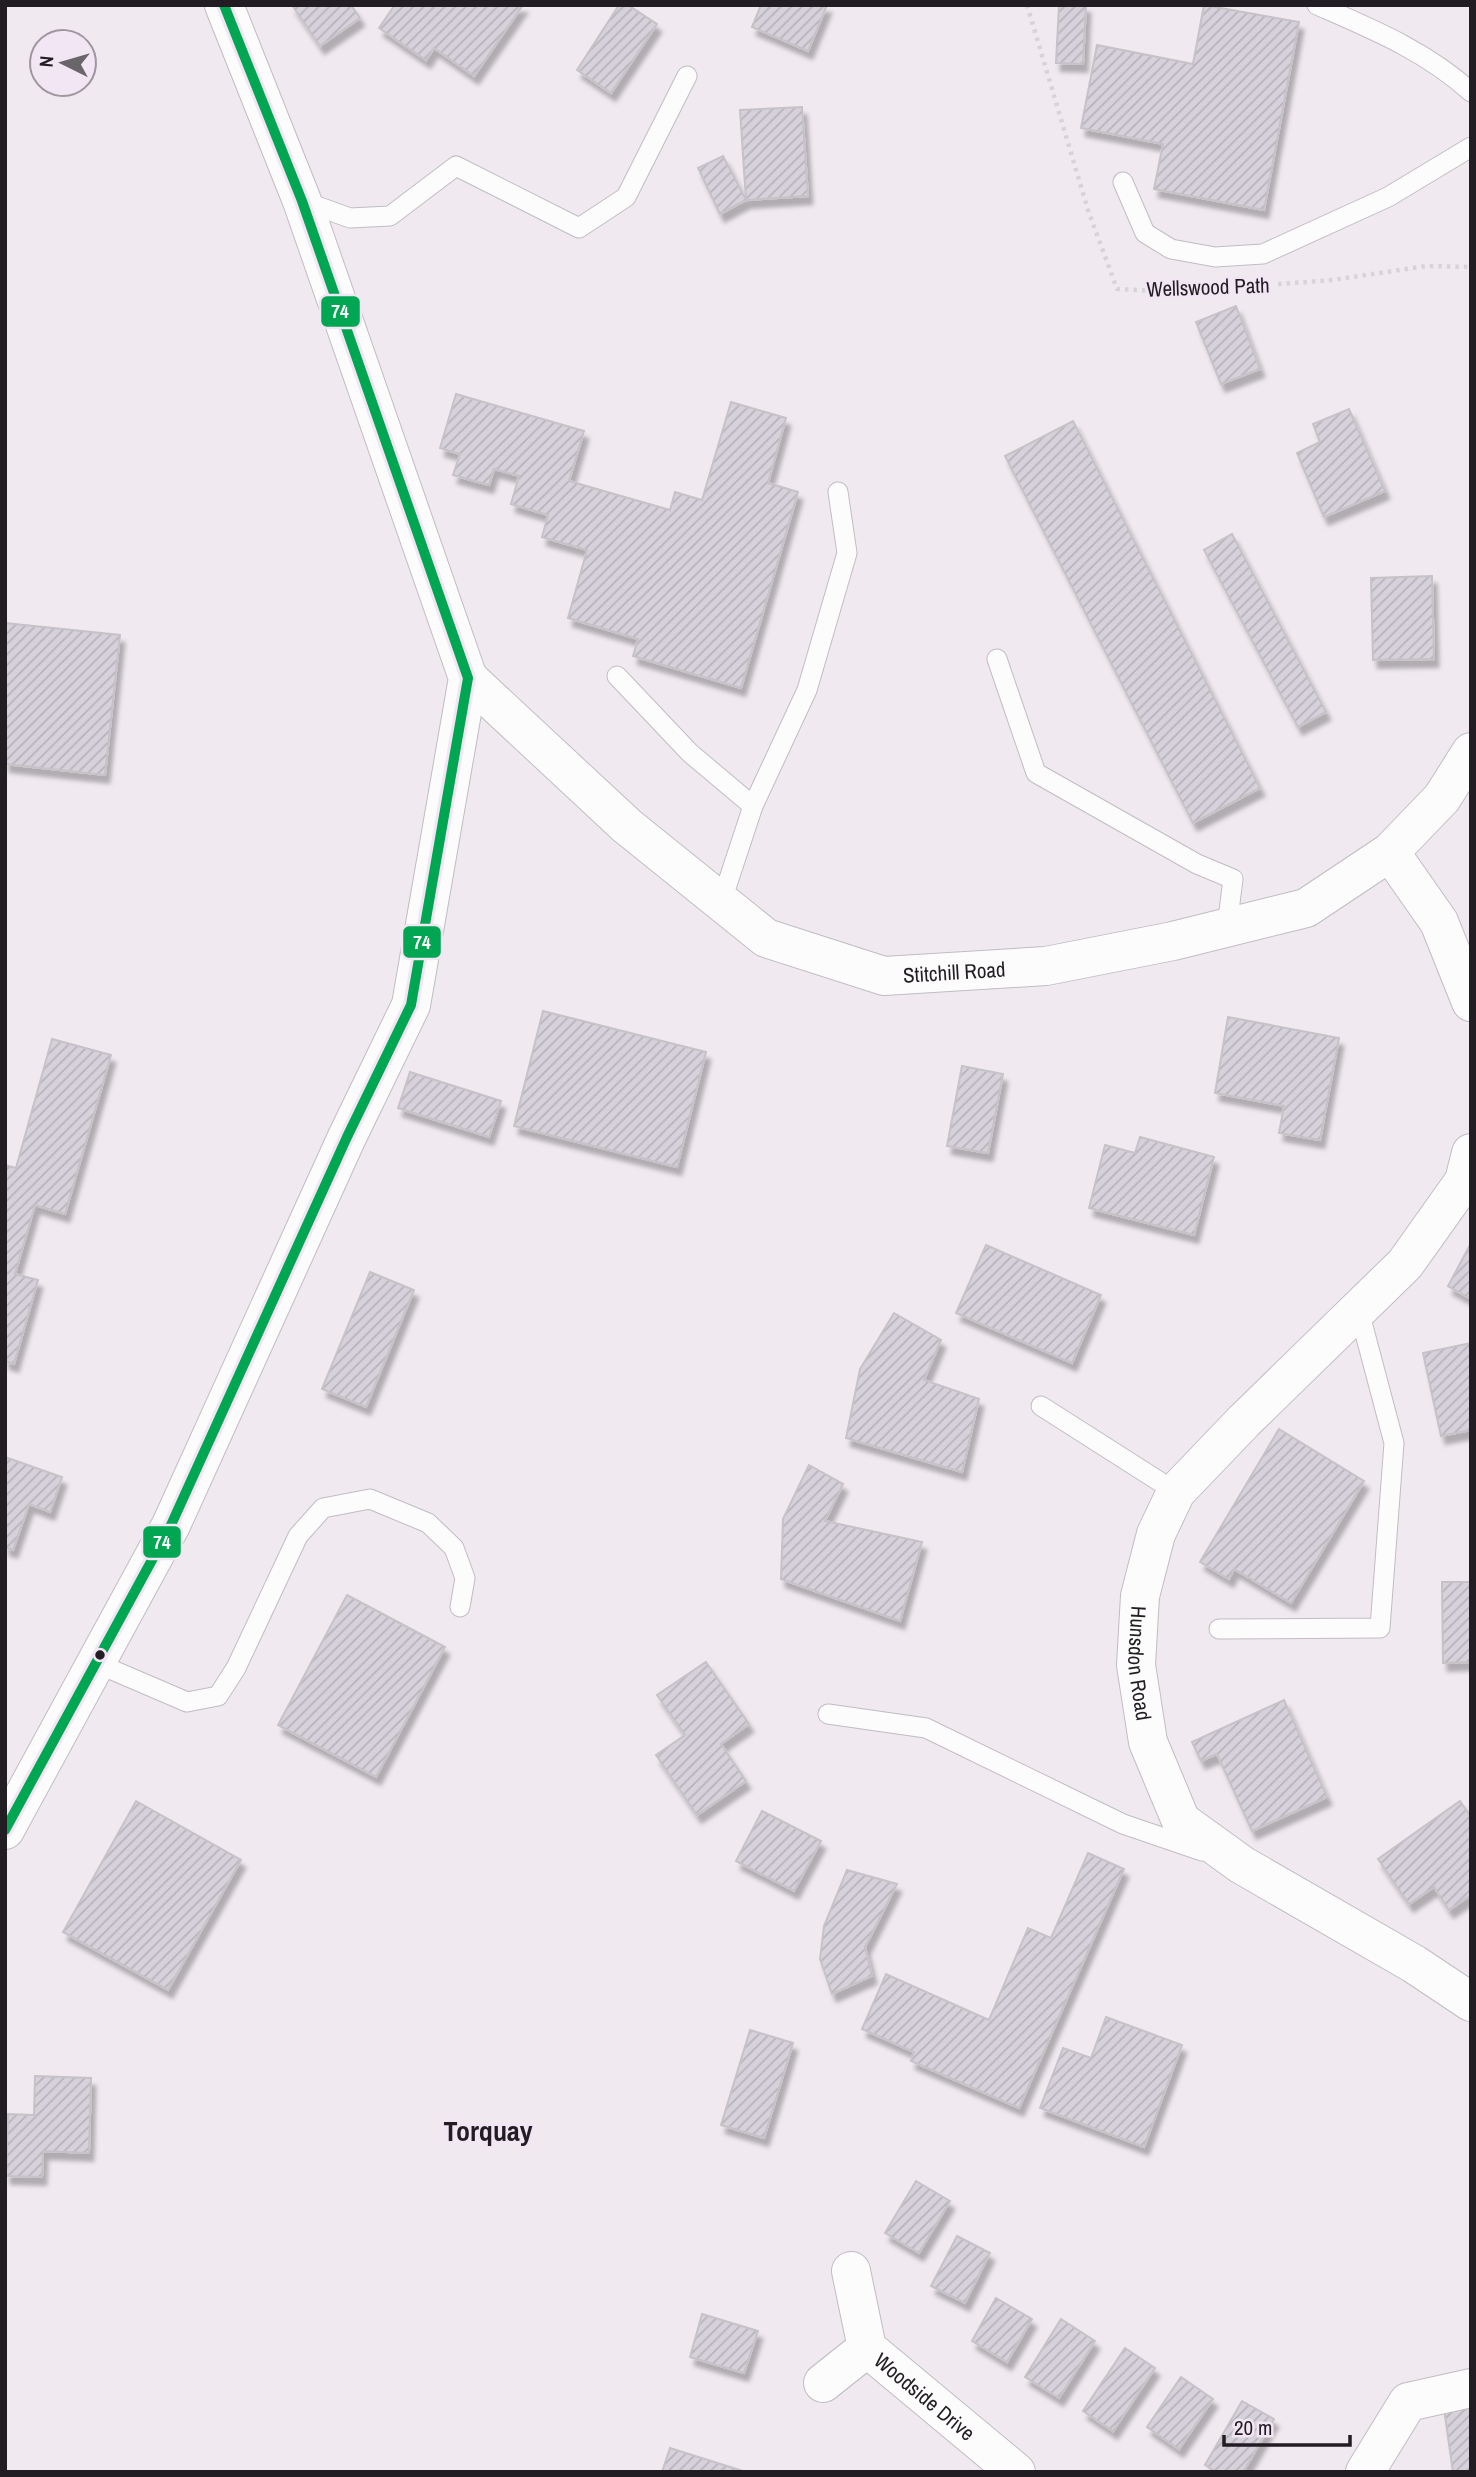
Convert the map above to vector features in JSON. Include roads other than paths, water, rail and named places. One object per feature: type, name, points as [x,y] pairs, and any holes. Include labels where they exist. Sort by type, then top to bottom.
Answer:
[{"type":"street","points":[[5,1830],[171,1525],[341,1149],[411,1005],[468,678],[302,201],[224,5]]},
{"type":"street","name":"Stitchill Road","points":[[468,678],[627,826],[766,938],[884,976],[1046,966],[1173,941],[1306,908],[1390,852],[1442,798],[1471,752]]},
{"type":"street","points":[[1390,852],[1439,922],[1471,1002]]},
{"type":"street","name":"Hunsdon Road","points":[[1471,1153],[1464,1181],[1412,1254],[1359,1311],[1244,1421],[1176,1492],[1156,1534],[1140,1595],[1136,1665],[1148,1742],[1181,1821],[1242,1865],[1414,1964],[1471,2002]]},
{"type":"street","name":"Woodside Drive","points":[[851,2271],[867,2348],[1016,2472]]},
{"type":"street","name":"Woodside Drive","points":[[823,2383],[867,2348]]},
{"type":"street","points":[[1365,2472],[1408,2402],[1471,2388]]},
{"type":"lane","points":[[1317,5],[1396,39],[1441,66],[1471,92]]},
{"type":"lane","points":[[302,201],[350,218],[390,216],[456,166],[579,228],[626,197],[687,76]]},
{"type":"lane","points":[[1123,182],[1145,233],[1171,249],[1214,257],[1263,254],[1388,197],[1471,147]]},
{"type":"lane","points":[[722,903],[753,806],[807,690],[847,553],[838,492]]},
{"type":"lane","points":[[997,659],[1036,773],[1197,864],[1233,879],[1227,928]]},
{"type":"lane","points":[[617,676],[690,753],[753,806]]},
{"type":"lane","points":[[1219,1629],[1380,1628],[1394,1443],[1359,1311]]},
{"type":"lane","points":[[1041,1406],[1176,1492]]},
{"type":"lane","points":[[96,1663],[187,1702],[218,1696],[236,1668],[298,1536],[323,1508],[370,1499],[428,1523],[454,1548],[465,1578],[460,1607]]},
{"type":"lane","points":[[828,1714],[926,1728],[1123,1824],[1242,1865]]},
{"type":"district","name":"Torquay","points":[[488,2131]]}]
